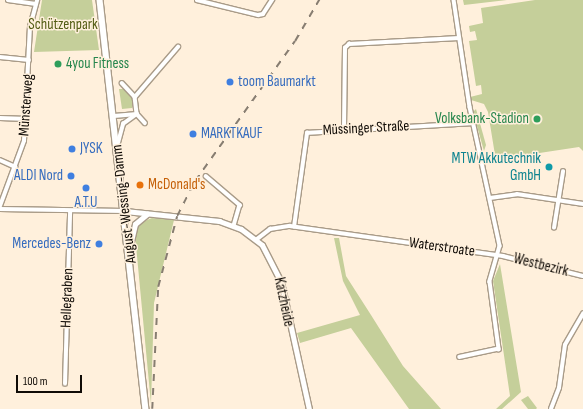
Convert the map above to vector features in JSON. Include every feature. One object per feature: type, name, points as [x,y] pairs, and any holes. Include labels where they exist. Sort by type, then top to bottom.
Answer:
[{"type":"main road","name":"August-Wessing-Damm","points":[[100,0],[125,211],[146,409]]},
{"type":"street","points":[[8,0],[37,2]]},
{"type":"street","points":[[196,0],[258,15],[263,14],[272,0]]},
{"type":"street","points":[[454,0],[473,123],[500,243],[498,256]]},
{"type":"street","name":"Münsterweg","points":[[0,208],[16,167],[27,119],[29,60],[37,2]]},
{"type":"street","points":[[344,129],[345,48],[349,44],[459,38]]},
{"type":"street","points":[[135,97],[178,47]]},
{"type":"street","points":[[0,57],[29,60]]},
{"type":"street","points":[[122,83],[135,97],[137,114],[145,123]]},
{"type":"street","points":[[114,116],[137,114]]},
{"type":"street","points":[[118,152],[122,126],[137,114]]},
{"type":"street","points":[[0,118],[27,119]]},
{"type":"street","name":"Müssinger Straße","points":[[294,227],[304,138],[311,130],[473,123]]},
{"type":"street","points":[[0,160],[16,167]]},
{"type":"street","points":[[554,228],[563,172]]},
{"type":"street","points":[[206,176],[240,205],[234,226]]},
{"type":"street","points":[[490,198],[512,194],[583,204]]},
{"type":"street","points":[[0,208],[70,212],[125,211]]},
{"type":"street","name":"Katzheide","points":[[125,211],[215,220],[234,226],[256,240],[269,254],[280,277],[309,409]]},
{"type":"street","name":"Hellegraben","points":[[65,384],[70,212]]},
{"type":"street","points":[[129,250],[135,224],[150,214]]},
{"type":"street","name":"Waterstroate","points":[[256,240],[270,229],[294,227],[498,256],[490,282],[499,349],[460,357]]},
{"type":"street","name":"Westbezirk","points":[[498,256],[583,276]]},
{"type":"street","points":[[551,409],[558,388],[565,345],[583,314]]},
{"type":"green space","name":"Schützenpark","points":[[42,0],[92,0],[99,50],[34,52]]},
{"type":"green space","points":[[463,0],[507,0],[464,5]]},
{"type":"green space","points":[[535,0],[583,0],[583,151],[579,147],[500,159],[495,155],[488,112],[484,104],[471,100],[470,97],[482,94],[481,85],[476,86],[469,41],[477,40],[475,31],[470,32],[469,26],[483,23],[481,8]]},
{"type":"green space","points":[[119,89],[125,89],[133,100],[132,108],[122,109]]},
{"type":"green space","points":[[476,109],[486,145],[484,151],[473,112]]},
{"type":"green space","points":[[152,218],[174,220],[154,303],[151,404],[135,235],[140,223]]},
{"type":"green space","points":[[334,238],[339,238],[346,276],[403,366],[441,409],[409,409],[351,328],[300,343],[297,333],[360,315],[343,281]]},
{"type":"green space","points":[[500,264],[521,392],[502,409],[496,409],[510,396],[493,281]]},
{"type":"green space","points":[[528,396],[537,408],[536,409],[528,409],[521,400]]},
{"type":"railway","points":[[152,409],[158,287],[177,216],[195,181],[295,41],[319,0]]},
{"type":"place","name":"4you Fitness","points":[[58,64]]},
{"type":"place","name":"toom Baumarkt","points":[[230,82]]},
{"type":"place","name":"Volksbank-Stadion","points":[[537,119]]},
{"type":"place","name":"MARKTKAUF","points":[[193,134]]},
{"type":"place","name":"JYSK","points":[[72,149]]},
{"type":"place","name":"MTW Akkutechnik GmbH","points":[[549,167]]},
{"type":"place","name":"ALDI Nord","points":[[71,176]]},
{"type":"place","name":"McDonald's","points":[[140,185]]},
{"type":"place","name":"A.T.U","points":[[86,188]]},
{"type":"place","name":"Mercedes-Benz","points":[[99,244]]}]
